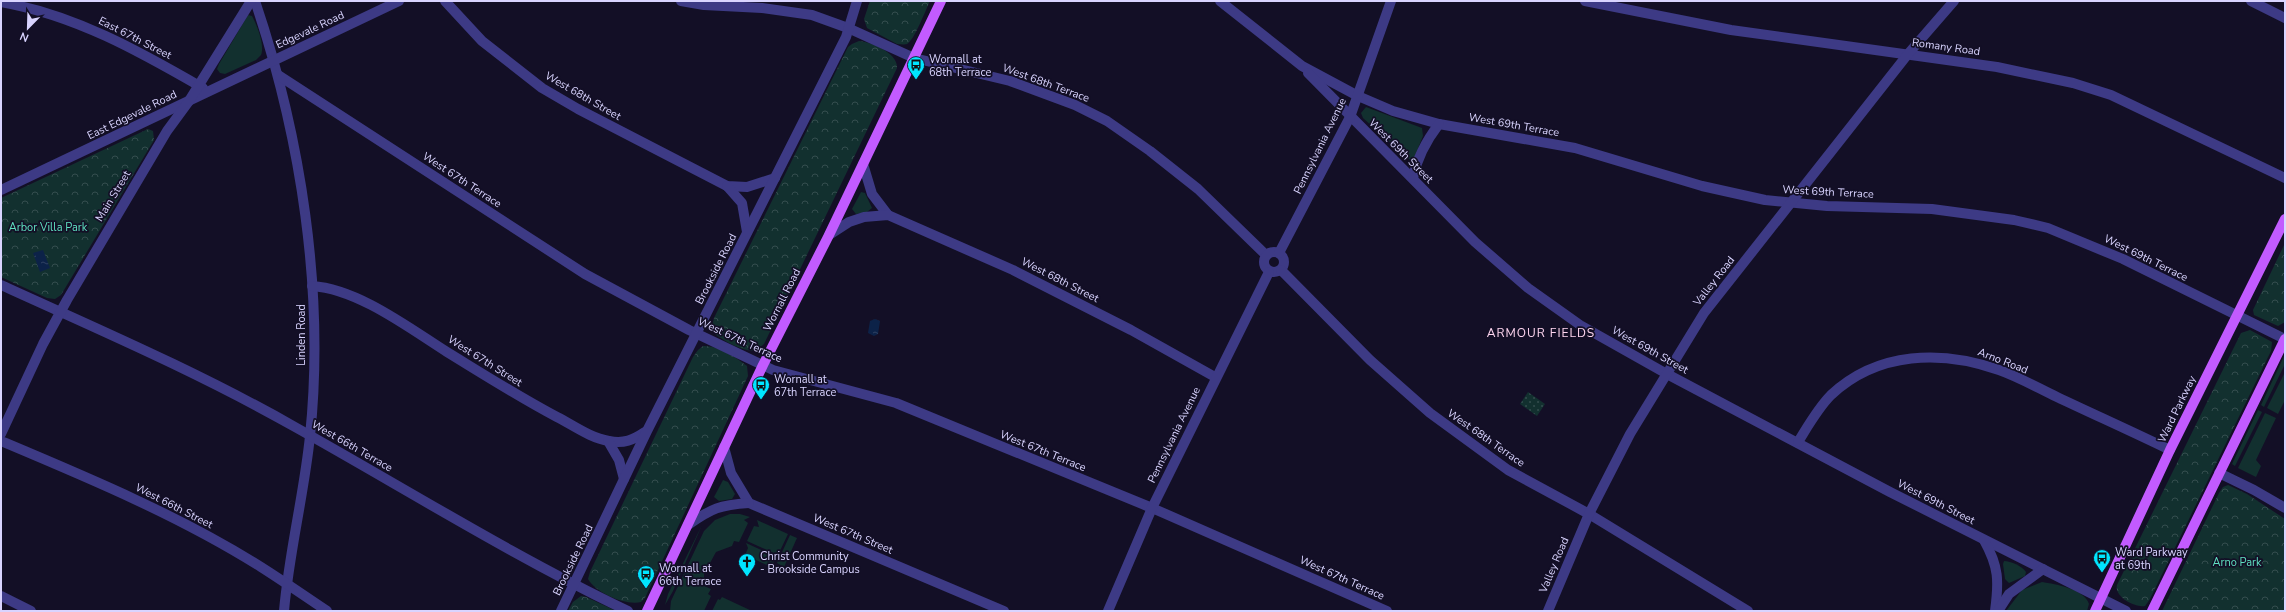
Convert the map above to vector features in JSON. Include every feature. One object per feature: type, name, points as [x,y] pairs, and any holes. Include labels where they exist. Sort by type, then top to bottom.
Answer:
[{"type":"main road","name":"Wornall Road","points":[[647,611],[763,365],[829,235],[941,1]]},
{"type":"main road","name":"Ward Parkway","points":[[2095,611],[2170,450],[2285,219]]},
{"type":"main road","points":[[2152,611],[2285,339]]},
{"type":"street","name":"Main Street","points":[[1,434],[60,312],[166,131],[189,101],[250,1]]},
{"type":"street","points":[[255,1],[273,60]]},
{"type":"street","name":"Edgevale Road","points":[[273,60],[399,1]]},
{"type":"street","name":"West 68th Street","points":[[444,1],[482,41],[542,88],[578,109],[727,186],[742,203],[747,233]]},
{"type":"street","name":"West 68th Terrace","points":[[681,1],[704,5],[797,12],[829,20],[914,58],[1010,81],[1075,105],[1107,121],[1150,151],[1198,188],[1266,255]]},
{"type":"street","name":"Brookside Road","points":[[561,611],[575,586],[647,431],[775,178],[848,28],[857,1]]},
{"type":"street","points":[[1220,1],[1302,66],[1358,96]]},
{"type":"street","name":"Pennsylvania Avenue","points":[[1279,253],[1350,117],[1391,1]]},
{"type":"street","name":"Romany Road","points":[[1585,1],[1731,30],[1998,67],[2073,83],[2111,95],[2285,178]]},
{"type":"street","name":"Valley Road","points":[[1548,611],[1589,514],[1630,434],[1704,313],[1908,54],[1954,1]]},
{"type":"street","points":[[2251,1],[2285,18]]},
{"type":"street","name":"East 67th Street","points":[[1,2],[60,17],[104,34],[208,91]]},
{"type":"street","name":"Linden Road","points":[[273,60],[278,75],[304,212],[312,286],[314,341],[310,436],[286,584],[284,611]]},
{"type":"street","name":"East Edgevale Road","points":[[1,190],[273,60]]},
{"type":"street","name":"West 69th Street","points":[[1302,66],[1350,117],[1413,178],[1475,242],[1528,288],[1580,325],[1667,374],[1984,540],[2126,611]]},
{"type":"street","name":"West 67th Terrace","points":[[278,75],[585,274],[696,334],[773,370],[896,403],[1152,508],[1387,611]]},
{"type":"street","name":"West 69th Terrace","points":[[1358,96],[1393,111],[1439,124],[1575,148],[1702,186],[1765,200],[1791,203],[1932,209],[1972,213],[2027,223],[2082,241],[2285,339]]},
{"type":"street","points":[[1413,178],[1421,153],[1428,138],[1439,124]]},
{"type":"street","name":"West 68th Street","points":[[863,164],[872,194],[888,215]]},
{"type":"street","name":"West 68th Street","points":[[727,186],[747,187],[775,178]]},
{"type":"street","name":"West 68th Street","points":[[829,235],[849,222],[864,217],[888,215],[1013,270],[1131,330],[1215,377]]},
{"type":"street","points":[[1273,252],[1279,253],[1284,262],[1281,270],[1277,272],[1269,272],[1264,265],[1266,255],[1273,252]]},
{"type":"street","name":"West 68th Terrace","points":[[1281,270],[1370,360],[1430,413],[1508,470],[1589,514],[1748,611]]},
{"type":"street","name":"Pennsylvania Avenue","points":[[1108,611],[1152,508],[1215,377],[1269,272]]},
{"type":"street","name":"West 66th Terrace","points":[[1,285],[197,376],[310,436],[481,535],[575,586],[628,611]]},
{"type":"street","name":"West 67th Street","points":[[312,286],[334,289],[380,311],[512,392],[589,434],[608,441],[626,442],[647,431]]},
{"type":"street","name":"Arno Road","points":[[1798,442],[1816,413],[1831,396],[1848,381],[1868,370],[1890,362],[1932,357],[1967,360],[2001,370],[2170,450]]},
{"type":"street","name":"West 66th Street","points":[[1,441],[106,486],[223,545],[327,611]]},
{"type":"street","points":[[608,441],[619,460],[624,480]]},
{"type":"street","points":[[688,526],[713,509],[725,505],[749,503],[731,474],[724,447]]},
{"type":"street","points":[[2219,473],[2254,490],[2285,508]]},
{"type":"street","name":"West 67th Street","points":[[749,503],[1004,611]]},
{"type":"street","points":[[1984,540],[1991,552],[1997,573],[1996,611]]},
{"type":"street","points":[[1996,611],[2009,594],[2043,570]]},
{"type":"street","points":[[1,596],[31,611]]},
{"type":"green space","points":[[870,1],[930,1],[910,42],[907,44],[897,44],[867,28],[864,19]]},
{"type":"green space","points":[[248,15],[252,16],[258,30],[262,46],[261,55],[256,60],[225,74],[220,73],[217,69],[219,64]]},
{"type":"green space","points":[[859,41],[877,46],[889,53],[896,63],[897,68],[764,344],[755,351],[738,347],[720,338],[711,330],[714,318],[848,47]]},
{"type":"green space","points":[[1366,107],[1422,128],[1423,136],[1414,158],[1411,160],[1407,158],[1363,118],[1361,113]]},
{"type":"green space","name":"Arbor Villa Park","points":[[148,129],[153,131],[154,140],[61,295],[55,299],[47,298],[1,277],[1,198]]},
{"type":"green space","points":[[861,192],[865,193],[872,208],[867,212],[856,214],[852,209]]},
{"type":"green space","points":[[2285,243],[2285,322],[2278,326],[2254,315],[2253,310]]},
{"type":"green space","points":[[2250,330],[2272,342],[2271,351],[2150,599],[2145,606],[2136,605],[2126,601],[2119,594],[2117,585],[2241,333]]},
{"type":"green space","points":[[703,346],[714,347],[737,359],[747,366],[748,376],[645,598],[641,602],[635,603],[620,600],[604,593],[592,584],[588,579],[590,572],[693,357]]},
{"type":"green space","points":[[2285,354],[2285,364],[2264,407],[2261,405]]},
{"type":"green space","points":[[2285,372],[2285,400],[2278,414],[2267,408]]},
{"type":"green space","points":[[1528,392],[1545,404],[1537,416],[1520,404]]},
{"type":"green space","points":[[2258,410],[2262,412],[2235,466],[2232,464]]},
{"type":"green space","points":[[2265,413],[2276,418],[2256,460],[2261,466],[2256,477],[2238,468]]},
{"type":"green space","points":[[723,480],[728,482],[735,494],[732,499],[719,501],[714,497]]},
{"type":"green space","name":"Arno Park","points":[[2228,485],[2247,494],[2285,519],[2285,611],[2162,611],[2219,493],[2223,487]]},
{"type":"green space","points":[[730,514],[740,514],[750,517],[744,520],[748,523],[739,542],[734,541],[732,546],[716,552],[704,574],[704,586],[711,589],[708,594],[711,596],[704,611],[670,611],[671,601],[704,531],[715,520]]},
{"type":"green space","points":[[757,520],[788,534],[778,555],[747,541],[754,526],[759,527]]},
{"type":"green space","points":[[702,525],[673,591],[665,605],[668,594]]},
{"type":"green space","points":[[790,535],[797,538],[784,567],[777,563]]},
{"type":"green space","points":[[746,543],[777,557],[771,567],[745,555],[748,548]]},
{"type":"green space","points":[[2004,561],[2013,563],[2022,568],[2026,572],[2025,576],[2009,583],[2005,579]]},
{"type":"green space","points":[[2042,582],[2055,584],[2076,591],[2086,599],[2089,604],[2087,611],[2006,611],[2022,590]]},
{"type":"green space","points":[[581,596],[616,611],[568,611],[573,602]]},
{"type":"green space","points":[[722,597],[752,611],[712,611],[718,599],[720,600]]},
{"type":"water","points":[[43,250],[50,268],[40,272],[33,253]]},
{"type":"water","points":[[875,319],[880,321],[878,334],[874,336],[868,333],[870,321]]},
{"type":"place","name":"Wornall at 68th Terrace","points":[[916,80]]},
{"type":"place","name":"Wornall at 67th Terrace","points":[[761,400]]},
{"type":"place","name":"Ward Parkway at 69th","points":[[2102,573]]},
{"type":"place","name":"Christ Community - Brookside Campus","points":[[747,577]]},
{"type":"place","name":"Wornall at 66th Terrace","points":[[646,589]]},
{"type":"district","name":"ARMOUR FIELDS","points":[[1541,333]]}]
